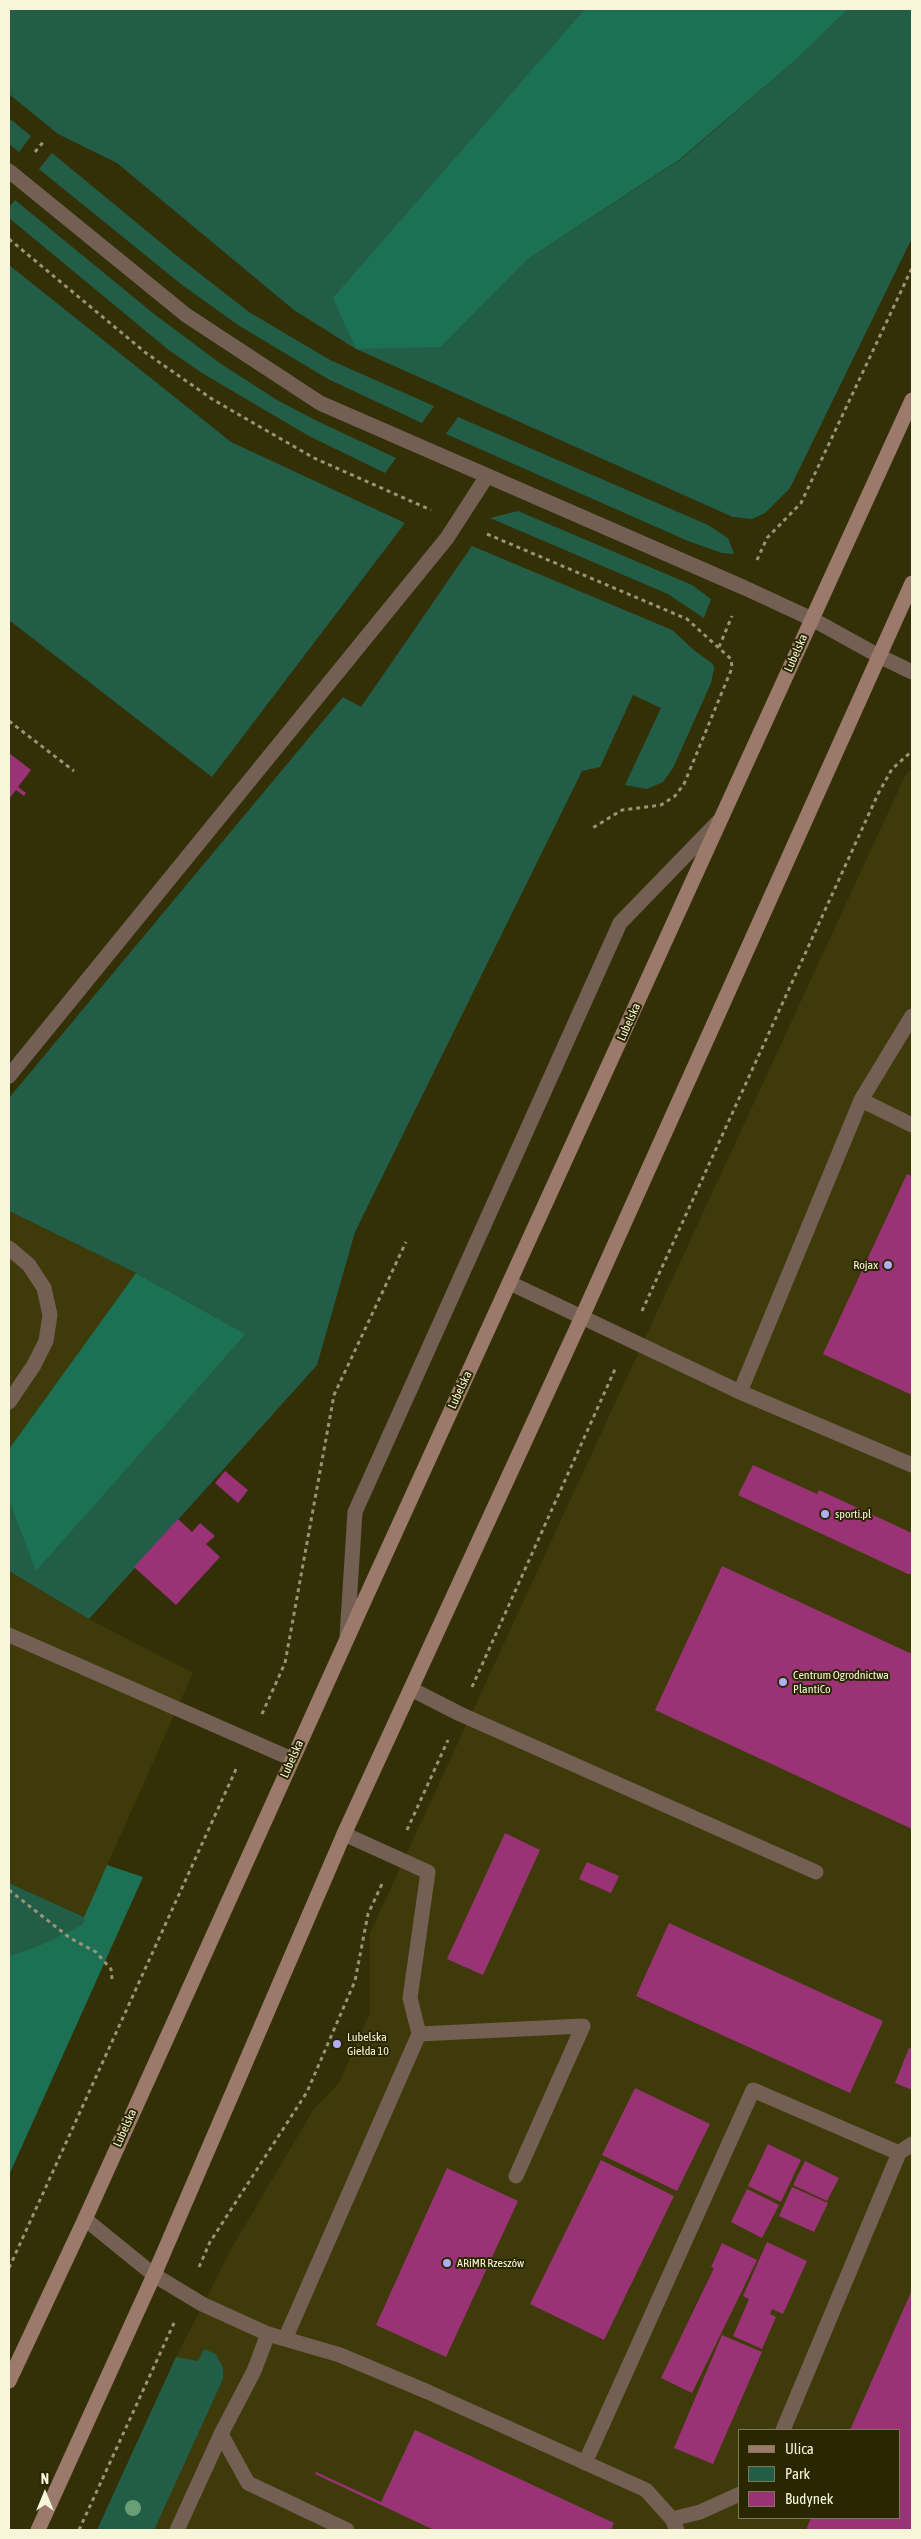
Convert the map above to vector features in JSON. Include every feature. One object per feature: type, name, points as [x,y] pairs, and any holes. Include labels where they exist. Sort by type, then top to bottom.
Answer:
[{"type":"main road","name":"Lubelska","points":[[9,2380],[85,2219],[347,1637],[510,1284],[912,400]]},
{"type":"main road","points":[[38,2530],[154,2275],[344,1834],[582,1317],[912,584]]},
{"type":"street","points":[[9,171],[186,315],[320,403],[812,619],[912,672]]},
{"type":"street","points":[[9,1076],[447,538],[487,476]]},
{"type":"street","points":[[347,1637],[354,1512],[620,923],[721,819]]},
{"type":"street","points":[[740,1392],[861,1100],[912,1016]]},
{"type":"street","points":[[861,1100],[912,1125]]},
{"type":"street","points":[[9,1248],[29,1265],[44,1288],[50,1315],[46,1340],[34,1365],[9,1402]]},
{"type":"street","points":[[510,1284],[740,1392],[912,1465]]},
{"type":"street","points":[[9,1635],[292,1759]]},
{"type":"street","points":[[410,1689],[460,1714],[816,1872]]},
{"type":"street","points":[[285,2339],[419,2034],[410,1998],[428,1872],[395,1855],[344,1834]]},
{"type":"street","points":[[419,2034],[583,2026],[516,2176]]},
{"type":"street","points":[[585,2464],[753,2090],[899,2153]]},
{"type":"street","points":[[782,2429],[899,2153],[912,2144]]},
{"type":"street","points":[[85,2219],[154,2275],[186,2296],[268,2334],[349,2359],[646,2490],[674,2525],[738,2495]]},
{"type":"street","points":[[177,2530],[221,2434],[254,2371],[268,2334]]},
{"type":"street","points":[[221,2434],[248,2484],[347,2530]]},
{"type":"path","points":[[29,159],[44,140]]},
{"type":"path","points":[[9,239],[146,353],[212,399],[314,458],[432,510]]},
{"type":"path","points":[[762,548],[767,538],[801,504],[912,268]]},
{"type":"path","points":[[485,533],[687,619],[731,659],[732,668],[684,784],[675,796],[661,805],[622,810],[591,829]]},
{"type":"path","points":[[718,648],[732,616]]},
{"type":"path","points":[[9,721],[74,771]]},
{"type":"path","points":[[79,2530],[210,2242],[307,2092],[356,1981],[368,1914],[878,794],[892,769],[912,751]]},
{"type":"path","points":[[9,1890],[70,1938],[96,1952],[111,1969],[112,1979]]},
{"type":"shaded area","points":[[912,769],[912,2530],[97,2530],[176,2357],[233,2246],[313,2110],[339,2083],[370,2013],[370,1933],[905,776]]},
{"type":"shaded area","points":[[9,1211],[136,1273],[9,1449]]},
{"type":"shaded area","points":[[9,1571],[89,1619],[193,1673],[84,1917],[9,1883]]},
{"type":"green space","points":[[9,9],[585,9],[544,59],[441,347],[528,259],[680,160],[797,59],[848,9],[912,9],[912,238],[790,488],[765,513],[752,519],[733,517],[356,349],[294,310],[117,163],[58,134],[9,94]]},
{"type":"green space","points":[[585,9],[848,9],[797,59],[679,160],[528,259],[441,347],[356,349],[333,298]]},
{"type":"green space","points":[[9,118],[31,136],[19,152],[9,144]]},
{"type":"green space","points":[[52,153],[177,256],[249,312],[330,360],[434,406],[422,423],[328,379],[238,325],[181,284],[39,169]]},
{"type":"green space","points":[[15,200],[154,314],[221,364],[277,400],[396,458],[385,473],[309,436],[202,373],[170,351],[9,218],[9,207]]},
{"type":"green space","points":[[9,265],[231,442],[405,523],[212,777],[9,620]]},
{"type":"green space","points":[[458,417],[708,525],[728,538],[734,554],[722,553],[688,541],[446,434]]},
{"type":"green space","points":[[518,511],[692,585],[711,599],[704,618],[668,594],[490,518]]},
{"type":"green space","points":[[472,546],[672,630],[713,664],[714,669],[711,683],[673,768],[663,782],[647,789],[625,785],[661,708],[633,695],[600,767],[582,771],[355,1232],[317,1365],[89,1619],[9,1571],[9,1501],[36,1570],[246,1334],[136,1273],[9,1211],[9,1098],[343,697],[361,707]]},
{"type":"green space","points":[[136,1273],[246,1334],[36,1571],[9,1501],[9,1449]]},
{"type":"green space","points":[[107,1865],[143,1877],[9,2175],[9,1956],[40,1945],[83,1924],[84,1917]]},
{"type":"green space","points":[[9,1883],[84,1917],[83,1924],[40,1945],[9,1956]]},
{"type":"green space","points":[[204,2349],[216,2354],[223,2368],[223,2379],[154,2530],[97,2530],[176,2357],[198,2361]]},
{"type":"building","points":[[9,753],[31,770],[18,787],[26,793],[24,796],[16,790],[9,799]]},
{"type":"building","name":"Rojax","points":[[907,1174],[912,1176],[912,1395],[823,1354]]},
{"type":"building","name":"sporti.pl","points":[[753,1465],[817,1494],[819,1490],[912,1533],[912,1574],[908,1574],[738,1495]]},
{"type":"building","points":[[225,1471],[248,1490],[238,1503],[215,1483]]},
{"type":"building","points":[[178,1519],[192,1532],[200,1523],[215,1536],[206,1544],[220,1557],[176,1605],[134,1567]]},
{"type":"building","name":"Centrum Ogrodnictwa PlantiCo","points":[[722,1566],[912,1654],[912,1829],[655,1710]]},
{"type":"building","points":[[505,1833],[540,1850],[483,1975],[447,1959]]},
{"type":"building","points":[[587,1862],[619,1876],[611,1893],[579,1879]]},
{"type":"building","points":[[669,1923],[883,2021],[850,2093],[636,1996]]},
{"type":"building","points":[[909,2048],[912,2049],[912,2090],[895,2083]]},
{"type":"building","points":[[635,2088],[710,2124],[677,2191],[602,2155]]},
{"type":"building","points":[[768,2144],[801,2160],[781,2202],[748,2186]]},
{"type":"building","points":[[601,2160],[674,2196],[604,2340],[530,2304]]},
{"type":"building","points":[[805,2161],[839,2178],[827,2201],[793,2185]]},
{"type":"building","name":"ARiMR Rzeszów","points":[[447,2168],[518,2201],[446,2357],[376,2325]]},
{"type":"building","points":[[792,2187],[828,2203],[814,2232],[779,2216]]},
{"type":"building","points":[[747,2189],[779,2205],[762,2238],[731,2222]]},
{"type":"building","points":[[767,2242],[807,2261],[783,2314],[772,2309],[770,2314],[776,2317],[762,2349],[733,2336],[749,2299],[743,2296]]},
{"type":"building","points":[[722,2243],[757,2260],[692,2393],[661,2378],[714,2268],[711,2267]]},
{"type":"building","points":[[912,2290],[912,2530],[806,2530],[811,2519],[901,2519],[901,2429],[850,2429]]},
{"type":"building","points":[[722,2335],[762,2352],[713,2464],[674,2448]]},
{"type":"building","points":[[415,2430],[614,2523],[611,2530],[434,2530],[315,2474],[316,2472],[381,2502]]},
{"type":"place","name":"Rojax","points":[[888,1265]]},
{"type":"place","name":"sporti.pl","points":[[825,1514]]},
{"type":"place","name":"Centrum Ogrodnictwa PlantiCo","points":[[783,1682]]},
{"type":"place","name":"Lubelska Giełda 10","points":[[337,2044]]},
{"type":"place","name":"ARiMR Rzeszów","points":[[447,2263]]}]
